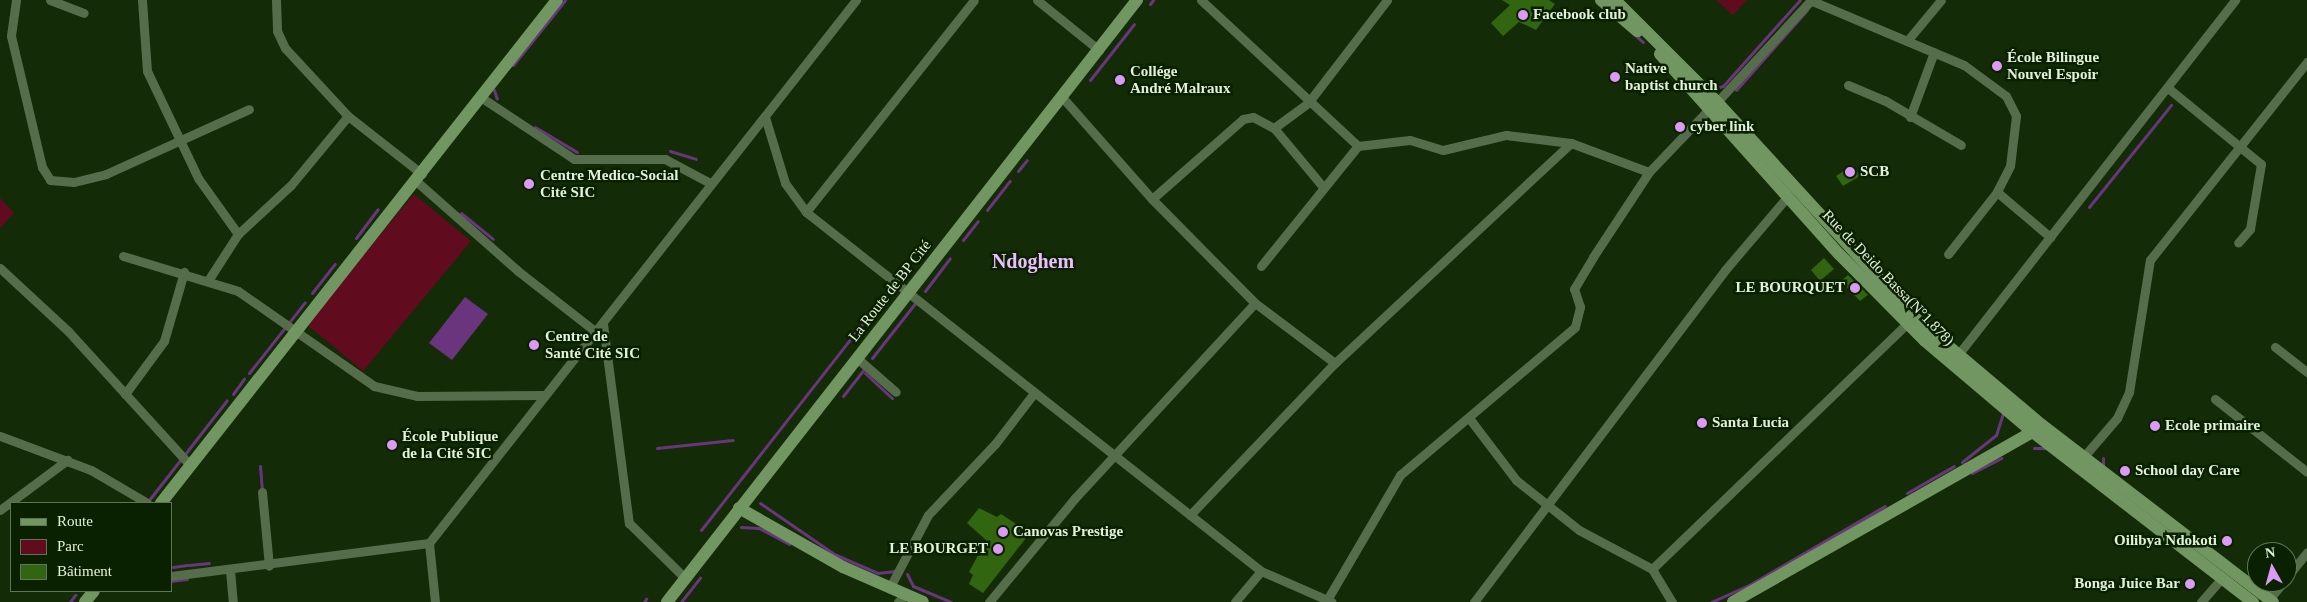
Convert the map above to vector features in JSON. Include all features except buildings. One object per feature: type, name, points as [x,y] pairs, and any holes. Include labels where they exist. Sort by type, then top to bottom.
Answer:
[{"type":"street","points":[[16,0],[11,36],[47,178],[74,182],[106,174],[180,144],[249,109]]},
{"type":"street","points":[[50,0],[84,13]]},
{"type":"street","points":[[142,0],[147,71],[180,144],[211,198],[238,234]]},
{"type":"street","points":[[276,0],[279,40],[348,116],[419,177],[518,271],[600,328],[630,523],[685,578]]},
{"type":"street","points":[[162,502],[482,98],[557,0]]},
{"type":"street","points":[[172,576],[269,566],[429,543],[600,328],[710,183],[766,117],[856,0]]},
{"type":"street","points":[[806,212],[974,0]]},
{"type":"street","points":[[1037,0],[1099,50]]},
{"type":"street","name":"La Route de BP Cité","points":[[667,602],[1137,0]]},
{"type":"street","points":[[1201,0],[1308,103],[1358,146]]},
{"type":"street","points":[[1274,128],[1308,103],[1387,0]]},
{"type":"street","name":"Rue de Deido Bassa(N°1.878)","points":[[1601,0],[1714,105],[1788,196],[1843,251],[1907,324],[2038,429]]},
{"type":"street","points":[[1616,0],[1714,105],[1843,251],[1957,356],[2038,429],[2270,601]]},
{"type":"street","points":[[766,117],[785,183],[806,212],[910,291],[1034,393],[1262,571],[1329,601],[1395,480],[1575,327],[1580,307],[1574,289],[1649,172],[1714,105],[1810,0],[1934,52],[1988,79],[2006,96],[2016,116],[2012,158],[1997,192],[1948,254]]},
{"type":"street","points":[[1907,41],[1941,0]]},
{"type":"street","points":[[1957,356],[2235,0]]},
{"type":"street","points":[[1910,117],[1934,52]]},
{"type":"street","points":[[2081,461],[2117,418],[2129,392],[2150,260],[2307,62]]},
{"type":"street","points":[[1848,85],[1961,144]]},
{"type":"street","points":[[2168,88],[2242,145],[2262,168],[2250,229],[2238,243]]},
{"type":"street","points":[[1062,97],[1152,199],[1255,303],[1335,363]]},
{"type":"street","points":[[482,98],[574,159],[665,159],[710,183]]},
{"type":"street","points":[[209,280],[238,234],[291,185],[348,116]]},
{"type":"street","points":[[1152,199],[1243,119],[1253,117],[1274,128],[1323,187]]},
{"type":"street","points":[[1261,266],[1358,146],[1410,140],[1443,150],[1500,135],[1571,142],[1649,172]]},
{"type":"street","points":[[1190,515],[1335,363],[1571,142]]},
{"type":"street","points":[[1997,192],[2050,237]]},
{"type":"street","points":[[1474,602],[1544,504],[1788,196]]},
{"type":"street","points":[[123,256],[209,280],[256,301],[374,386],[417,396],[545,395]]},
{"type":"street","points":[[0,268],[68,331],[190,465]]},
{"type":"street","points":[[125,394],[164,340],[184,272]]},
{"type":"street","points":[[989,602],[1115,456],[1255,303]]},
{"type":"street","points":[[1652,569],[1907,324]]},
{"type":"street","points":[[2275,347],[2307,372]]},
{"type":"street","points":[[858,359],[896,392]]},
{"type":"street","points":[[890,587],[928,515],[995,444],[1034,393]]},
{"type":"street","points":[[2215,399],[2307,472]]},
{"type":"street","points":[[1469,418],[1516,480],[1579,530],[1652,569],[1672,602]]},
{"type":"street","points":[[1733,602],[2038,429]]},
{"type":"street","points":[[0,436],[66,460],[145,502]]},
{"type":"street","points":[[11,502],[66,460]]},
{"type":"street","points":[[2081,461],[2253,602]]},
{"type":"street","points":[[262,492],[269,566]]},
{"type":"street","points":[[0,510],[10,502]]},
{"type":"street","points":[[739,508],[843,567],[890,587],[902,599],[923,602]]},
{"type":"street","points":[[429,543],[435,602]]},
{"type":"street","points":[[2297,564],[2307,552]]},
{"type":"street","points":[[230,570],[233,602]]},
{"type":"street","points":[[1235,602],[1262,571]]},
{"type":"street","points":[[2201,602],[2222,578]]},
{"type":"street","points":[[85,602],[93,592]]},
{"type":"green space","points":[[1716,0],[1747,0],[1733,15]]},
{"type":"green space","points":[[414,194],[471,241],[363,371],[306,324]]},
{"type":"green space","points":[[0,198],[14,213],[0,228]]},
{"type":"shaded area","points":[[465,297],[488,314],[452,360],[429,343]]},
{"type":"waterway","points":[[513,65],[565,0]]},
{"type":"waterway","points":[[1150,4],[1153,0]]},
{"type":"waterway","points":[[1712,89],[1723,86],[1800,0]]},
{"type":"waterway","points":[[1736,90],[1807,10]]},
{"type":"waterway","points":[[1090,80],[1134,24]]},
{"type":"waterway","points":[[1634,34],[1643,42]]},
{"type":"waterway","points":[[494,90],[497,99]]},
{"type":"waterway","points":[[2089,207],[2171,105]]},
{"type":"waterway","points":[[535,127],[577,152]]},
{"type":"waterway","points":[[670,151],[696,159]]},
{"type":"waterway","points":[[1018,171],[1027,160]]},
{"type":"waterway","points":[[987,210],[1010,181]]},
{"type":"waterway","points":[[356,238],[378,209]]},
{"type":"waterway","points":[[461,213],[493,239]]},
{"type":"waterway","points":[[963,240],[978,221]]},
{"type":"waterway","points":[[925,291],[950,258]]},
{"type":"waterway","points":[[312,293],[335,264]]},
{"type":"waterway","points":[[873,311],[894,284]]},
{"type":"waterway","points":[[249,373],[305,302]]},
{"type":"waterway","points":[[872,358],[916,302]]},
{"type":"waterway","points":[[701,530],[870,314]]},
{"type":"waterway","points":[[843,396],[866,367]]},
{"type":"waterway","points":[[865,373],[892,398]]},
{"type":"waterway","points":[[233,394],[244,379]]},
{"type":"waterway","points":[[185,454],[227,400]]},
{"type":"waterway","points":[[1962,462],[1996,435],[2003,414]]},
{"type":"waterway","points":[[657,448],[733,440]]},
{"type":"waterway","points":[[2034,448],[2046,448]]},
{"type":"waterway","points":[[1972,473],[2001,458]]},
{"type":"waterway","points":[[2103,458],[2103,467]]},
{"type":"waterway","points":[[149,500],[181,459]]},
{"type":"waterway","points":[[260,466],[261,477]]},
{"type":"waterway","points":[[1907,493],[1954,466]]},
{"type":"waterway","points":[[261,479],[262,490]]},
{"type":"waterway","points":[[760,503],[834,554],[878,573],[895,571]]},
{"type":"waterway","points":[[1711,602],[1749,585],[1885,506]]},
{"type":"waterway","points":[[741,527],[759,528],[789,544]]},
{"type":"waterway","points":[[189,565],[209,563]]},
{"type":"waterway","points":[[173,567],[187,565]]},
{"type":"waterway","points":[[907,574],[913,586],[951,602]]},
{"type":"waterway","points":[[681,602],[700,578]]},
{"type":"waterway","points":[[172,581],[187,579]]},
{"type":"waterway","points":[[70,602],[75,595]]},
{"type":"place","name":"Facebook club","points":[[1523,15]]},
{"type":"place","name":"École Bilingue Nouvel Espoir","points":[[1997,66]]},
{"type":"place","name":"Native baptist church","points":[[1615,77]]},
{"type":"place","name":"Collége André Malraux","points":[[1120,80]]},
{"type":"place","name":"cyber link","points":[[1680,127]]},
{"type":"place","name":"SCB","points":[[1850,172]]},
{"type":"place","name":"Centre Medico-Social Cité SIC","points":[[529,184]]},
{"type":"place","name":"LE BOURQUET","points":[[1855,288]]},
{"type":"place","name":"Centre de Santé Cité SIC","points":[[534,345]]},
{"type":"place","name":"Santa Lucia","points":[[1702,423]]},
{"type":"place","name":"Ecole primaire","points":[[2155,426]]},
{"type":"place","name":"École Publique de la Cité SIC","points":[[392,445]]},
{"type":"place","name":"School day Care","points":[[2125,471]]},
{"type":"place","name":"Canovas Prestige","points":[[1003,532]]},
{"type":"place","name":"Oilibya Ndokoti","points":[[2227,541]]},
{"type":"place","name":"LE BOURGET","points":[[998,549]]},
{"type":"place","name":"Bonga Juice Bar","points":[[2190,584]]},
{"type":"district","name":"Ndoghem","points":[[1033,261]]}]
